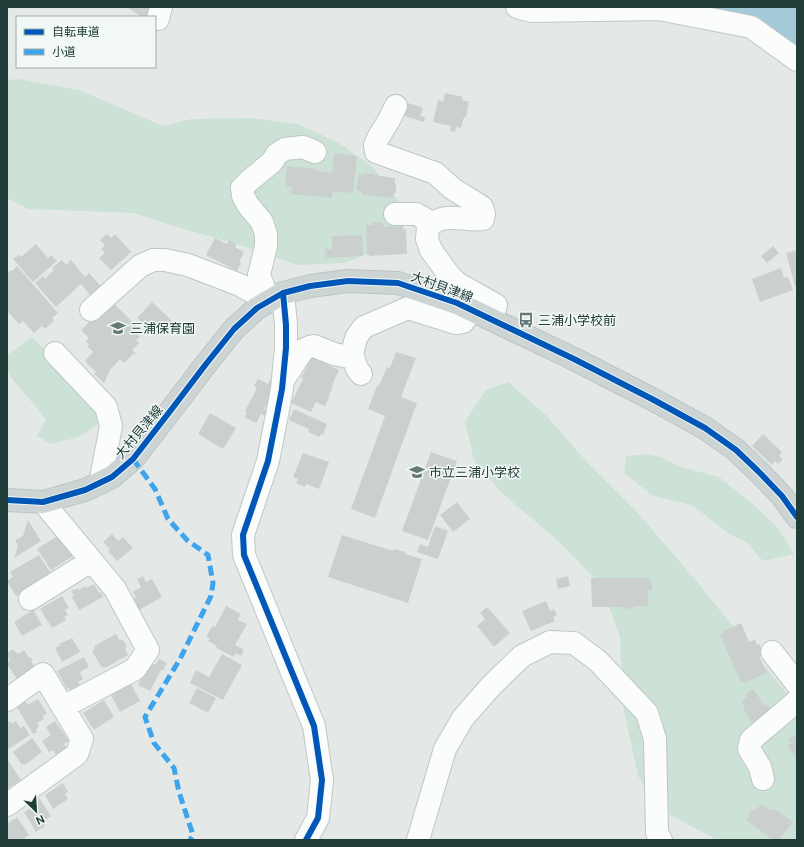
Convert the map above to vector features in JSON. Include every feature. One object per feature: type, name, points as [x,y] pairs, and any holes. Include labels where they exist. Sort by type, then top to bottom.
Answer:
[{"type":"main road","name":"大村貝津線","points":[[7,500],[43,502],[85,490],[112,477],[133,459],[234,329],[256,308],[276,297],[310,286],[348,281],[398,283],[457,303],[574,359],[652,399],[705,428],[736,450],[782,496],[797,517]]},
{"type":"street","points":[[517,7],[532,11],[659,8],[751,27],[797,60]]},
{"type":"street","points":[[396,106],[378,138],[375,145],[376,152],[435,173],[452,189],[482,207],[484,214],[483,219],[477,220],[449,217],[438,220],[428,227]]},
{"type":"street","points":[[306,840],[318,818],[322,780],[314,726],[244,555],[243,535],[268,461],[282,389],[286,348],[286,325],[276,297],[259,276],[266,246],[266,234],[262,222],[248,205],[243,196],[242,188],[272,162],[277,154],[285,149],[303,147],[315,152]]},
{"type":"street","points":[[395,214],[416,214],[424,219],[428,227],[427,238],[431,250],[449,275],[457,283],[496,305],[491,319]]},
{"type":"street","points":[[91,310],[140,266],[153,260],[165,260],[188,265],[276,297]]},
{"type":"street","points":[[283,381],[303,350],[309,347],[314,346],[357,366],[352,354],[356,338],[364,327],[408,308],[456,323],[463,322],[472,310]]},
{"type":"street","points":[[55,354],[106,407],[111,426],[100,483]]},
{"type":"street","points":[[43,502],[115,589],[148,650],[135,669],[63,707]]},
{"type":"street","points":[[30,599],[91,561]]},
{"type":"street","points":[[418,840],[444,749],[463,718],[522,656],[550,642],[574,643],[598,661],[647,713],[655,738],[657,833],[661,840]]},
{"type":"street","points":[[772,652],[797,684]]},
{"type":"street","points":[[7,700],[43,674],[82,739],[76,754],[7,805]]},
{"type":"street","points":[[762,779],[760,767],[749,749],[751,740],[797,701]]},
{"type":"green space","points":[[18,79],[79,90],[163,126],[191,119],[252,118],[298,124],[339,143],[373,167],[399,202],[403,224],[372,252],[345,263],[297,265],[237,244],[133,213],[28,209],[7,198],[7,80]]},
{"type":"green space","points":[[32,337],[102,408],[106,419],[79,437],[51,444],[37,436],[46,419],[13,380],[7,370],[7,355]]},
{"type":"green space","points":[[508,382],[547,416],[586,461],[638,513],[698,583],[797,706],[797,840],[717,840],[661,810],[638,776],[623,706],[620,637],[601,585],[557,540],[503,494],[474,461],[465,421],[486,390]]},
{"type":"green space","points":[[644,454],[661,457],[678,466],[719,477],[754,505],[778,528],[794,554],[763,561],[746,542],[731,535],[692,505],[653,496],[624,473],[626,456]]},
{"type":"water","points":[[680,7],[797,7],[797,55]]},
{"type":"building","points":[[127,7],[154,7],[149,16],[140,16]]},
{"type":"building","points":[[445,93],[463,97],[462,100],[469,102],[466,117],[464,117],[461,128],[456,127],[455,132],[450,131],[451,126],[433,122],[438,100],[443,102]]},
{"type":"building","points":[[408,103],[423,108],[420,116],[425,117],[424,122],[401,115],[404,107],[407,108]]},
{"type":"building","points":[[334,153],[357,156],[353,193],[333,191],[332,198],[291,194],[292,187],[285,187],[287,166],[317,169],[317,171],[332,173]]},
{"type":"building","points":[[364,173],[395,178],[396,193],[394,193],[393,198],[362,195],[362,191],[356,191],[359,174],[364,175]]},
{"type":"building","points":[[383,222],[384,227],[403,226],[403,229],[406,229],[407,254],[367,255],[366,225],[373,225],[372,223]]},
{"type":"building","points":[[107,234],[111,238],[115,234],[131,252],[111,270],[99,258],[105,253],[101,249],[105,245],[100,240]]},
{"type":"building","points":[[362,235],[363,256],[326,258],[325,249],[332,249],[332,236]]},
{"type":"building","points":[[215,238],[227,244],[229,240],[237,244],[235,247],[244,252],[239,262],[241,263],[237,271],[206,255]]},
{"type":"building","points":[[36,244],[48,258],[51,255],[57,261],[33,282],[13,259],[19,255],[21,257]]},
{"type":"building","points":[[773,246],[779,253],[767,263],[761,256]]},
{"type":"building","points":[[797,250],[797,285],[795,286],[786,253]]},
{"type":"building","points":[[62,260],[66,265],[71,260],[85,277],[89,273],[105,291],[94,300],[81,284],[56,307],[35,283],[43,276],[45,279],[54,270],[52,268]]},
{"type":"building","points":[[17,266],[58,313],[52,318],[54,321],[45,329],[42,326],[34,333],[23,321],[19,324],[8,312],[7,313],[7,273],[11,270],[12,271]]},
{"type":"building","points":[[781,268],[784,278],[788,277],[793,290],[760,302],[752,279]]},
{"type":"building","points":[[152,302],[172,321],[157,336],[137,318]]},
{"type":"building","points":[[113,303],[140,329],[136,333],[140,337],[136,340],[139,343],[132,350],[136,354],[133,354],[124,363],[120,359],[110,370],[104,383],[94,374],[96,372],[85,361],[93,352],[87,346],[89,345],[86,341],[89,338],[81,330],[107,304]]},
{"type":"building","points":[[396,352],[416,358],[401,397],[417,403],[375,518],[351,509],[385,416],[368,409],[377,386],[379,386],[387,367],[390,368]]},
{"type":"building","points":[[312,357],[339,370],[325,406],[316,402],[311,412],[291,403],[303,379],[301,378]]},
{"type":"building","points":[[258,379],[268,384],[270,380],[274,382],[275,388],[268,400],[272,402],[269,408],[266,406],[264,409],[268,411],[265,416],[261,414],[256,423],[244,417],[247,412],[245,411],[257,388],[254,386]]},
{"type":"building","points":[[294,409],[327,424],[323,435],[321,434],[319,437],[308,432],[309,429],[289,420]]},
{"type":"building","points":[[210,413],[236,428],[223,449],[198,434]]},
{"type":"building","points":[[763,434],[782,452],[779,456],[783,459],[778,464],[775,461],[772,465],[752,446]]},
{"type":"building","points":[[431,452],[457,461],[428,540],[402,531]]},
{"type":"building","points":[[303,453],[329,462],[319,489],[306,484],[305,487],[296,483],[298,479],[293,477]]},
{"type":"building","points":[[457,502],[470,519],[453,532],[440,515]]},
{"type":"building","points":[[28,520],[41,541],[14,558],[18,546],[15,540],[23,536]]},
{"type":"building","points":[[435,526],[448,531],[438,559],[417,552],[420,544],[428,547]]},
{"type":"building","points":[[112,534],[118,541],[123,537],[133,548],[117,561],[108,551],[110,549],[103,542]]},
{"type":"building","points":[[59,535],[73,556],[51,570],[37,549]]},
{"type":"building","points":[[342,535],[393,551],[393,549],[406,552],[405,554],[422,559],[408,603],[328,577]]},
{"type":"building","points":[[39,555],[52,575],[16,596],[7,581],[13,577],[10,572]]},
{"type":"building","points":[[143,576],[146,582],[152,579],[162,597],[137,611],[131,600],[136,597],[133,592],[141,587],[137,579]]},
{"type":"building","points":[[568,576],[570,586],[558,589],[556,579]]},
{"type":"building","points":[[591,578],[647,578],[647,580],[651,580],[652,590],[648,590],[648,606],[633,606],[634,608],[623,609],[623,607],[592,607]]},
{"type":"building","points":[[94,584],[99,593],[101,592],[103,597],[79,610],[72,597],[74,596],[71,591],[78,588],[79,590],[86,586],[87,588]]},
{"type":"building","points":[[62,596],[69,608],[65,610],[68,615],[64,617],[66,620],[52,628],[40,609]]},
{"type":"building","points":[[546,601],[550,611],[554,609],[557,615],[553,617],[555,621],[531,631],[522,611]]},
{"type":"building","points":[[226,606],[241,614],[238,620],[247,624],[235,645],[244,650],[241,656],[236,653],[234,657],[216,648],[217,646],[208,641],[210,638],[206,637],[212,626],[215,627]]},
{"type":"building","points":[[487,607],[510,633],[494,647],[477,626],[485,619],[480,613]]},
{"type":"building","points":[[33,610],[42,625],[22,636],[14,622]]},
{"type":"building","points":[[741,623],[749,642],[755,639],[757,645],[759,644],[764,654],[759,656],[767,673],[744,683],[744,681],[741,682],[720,635],[724,633],[723,631]]},
{"type":"building","points":[[116,634],[120,641],[122,639],[127,647],[125,648],[128,655],[105,668],[102,668],[92,651],[95,649],[94,646]]},
{"type":"building","points":[[72,638],[80,652],[62,662],[55,648],[60,646],[59,644]]},
{"type":"building","points":[[13,649],[18,654],[24,650],[33,661],[31,661],[35,667],[17,679],[7,664],[10,660],[7,653]]},
{"type":"building","points":[[222,654],[242,665],[223,700],[190,683],[196,670],[209,677]]},
{"type":"building","points":[[84,657],[89,667],[80,672],[83,679],[78,682],[80,685],[71,691],[69,688],[67,689],[57,671]]},
{"type":"building","points":[[159,659],[167,663],[163,671],[161,670],[150,691],[138,685],[149,662],[155,665]]},
{"type":"building","points":[[131,684],[140,701],[120,712],[111,695]]},
{"type":"building","points":[[197,688],[216,698],[208,713],[189,703]]},
{"type":"building","points":[[753,689],[765,706],[768,704],[770,709],[768,711],[771,716],[755,727],[743,709],[745,707],[741,701],[747,697],[745,694]]},
{"type":"building","points":[[24,699],[28,705],[38,699],[47,713],[43,716],[44,719],[37,723],[39,727],[36,729],[37,732],[33,734],[15,704]]},
{"type":"building","points":[[104,700],[114,717],[94,730],[83,713]]},
{"type":"building","points":[[10,721],[12,724],[16,721],[20,728],[24,726],[30,735],[7,750],[7,723]]},
{"type":"building","points":[[55,721],[69,741],[64,744],[67,748],[56,755],[53,750],[49,752],[42,741],[51,735],[46,727]]},
{"type":"building","points":[[797,733],[797,760],[787,746],[791,743],[788,740]]},
{"type":"building","points":[[32,738],[42,752],[25,765],[24,763],[22,765],[13,752]]},
{"type":"building","points":[[7,759],[21,780],[7,789]]},
{"type":"building","points":[[63,783],[68,792],[65,794],[68,799],[53,809],[45,795]]},
{"type":"building","points":[[39,798],[51,816],[42,822],[45,826],[36,832],[24,812],[37,804],[34,801]]},
{"type":"building","points":[[761,804],[771,811],[773,808],[793,822],[779,840],[773,840],[746,820],[749,816],[747,815],[752,809],[755,811]]},
{"type":"building","points":[[17,817],[29,835],[22,840],[7,840],[7,824]]},
{"type":"marked path","points":[[133,459],[155,489],[168,519],[187,540],[208,555],[213,583],[211,596],[180,659],[145,717],[154,743],[174,768],[179,792],[193,835],[190,840]]},
{"type":"cycle path","points":[[7,500],[43,502],[85,490],[112,477],[133,459],[234,329],[257,308],[283,293],[310,286],[348,281],[398,283],[457,303],[574,359],[652,399],[705,428],[736,450],[782,496],[797,517]]},
{"type":"cycle path","points":[[283,293],[286,325],[286,348],[282,389],[268,461],[243,535],[244,555],[314,726],[322,780],[318,818],[306,840]]},
{"type":"place","name":"三浦小学校前","points":[[526,320]]},
{"type":"place","name":"三浦保育園","points":[[118,328]]},
{"type":"place","name":"市立三浦小学校","points":[[417,472]]}]
